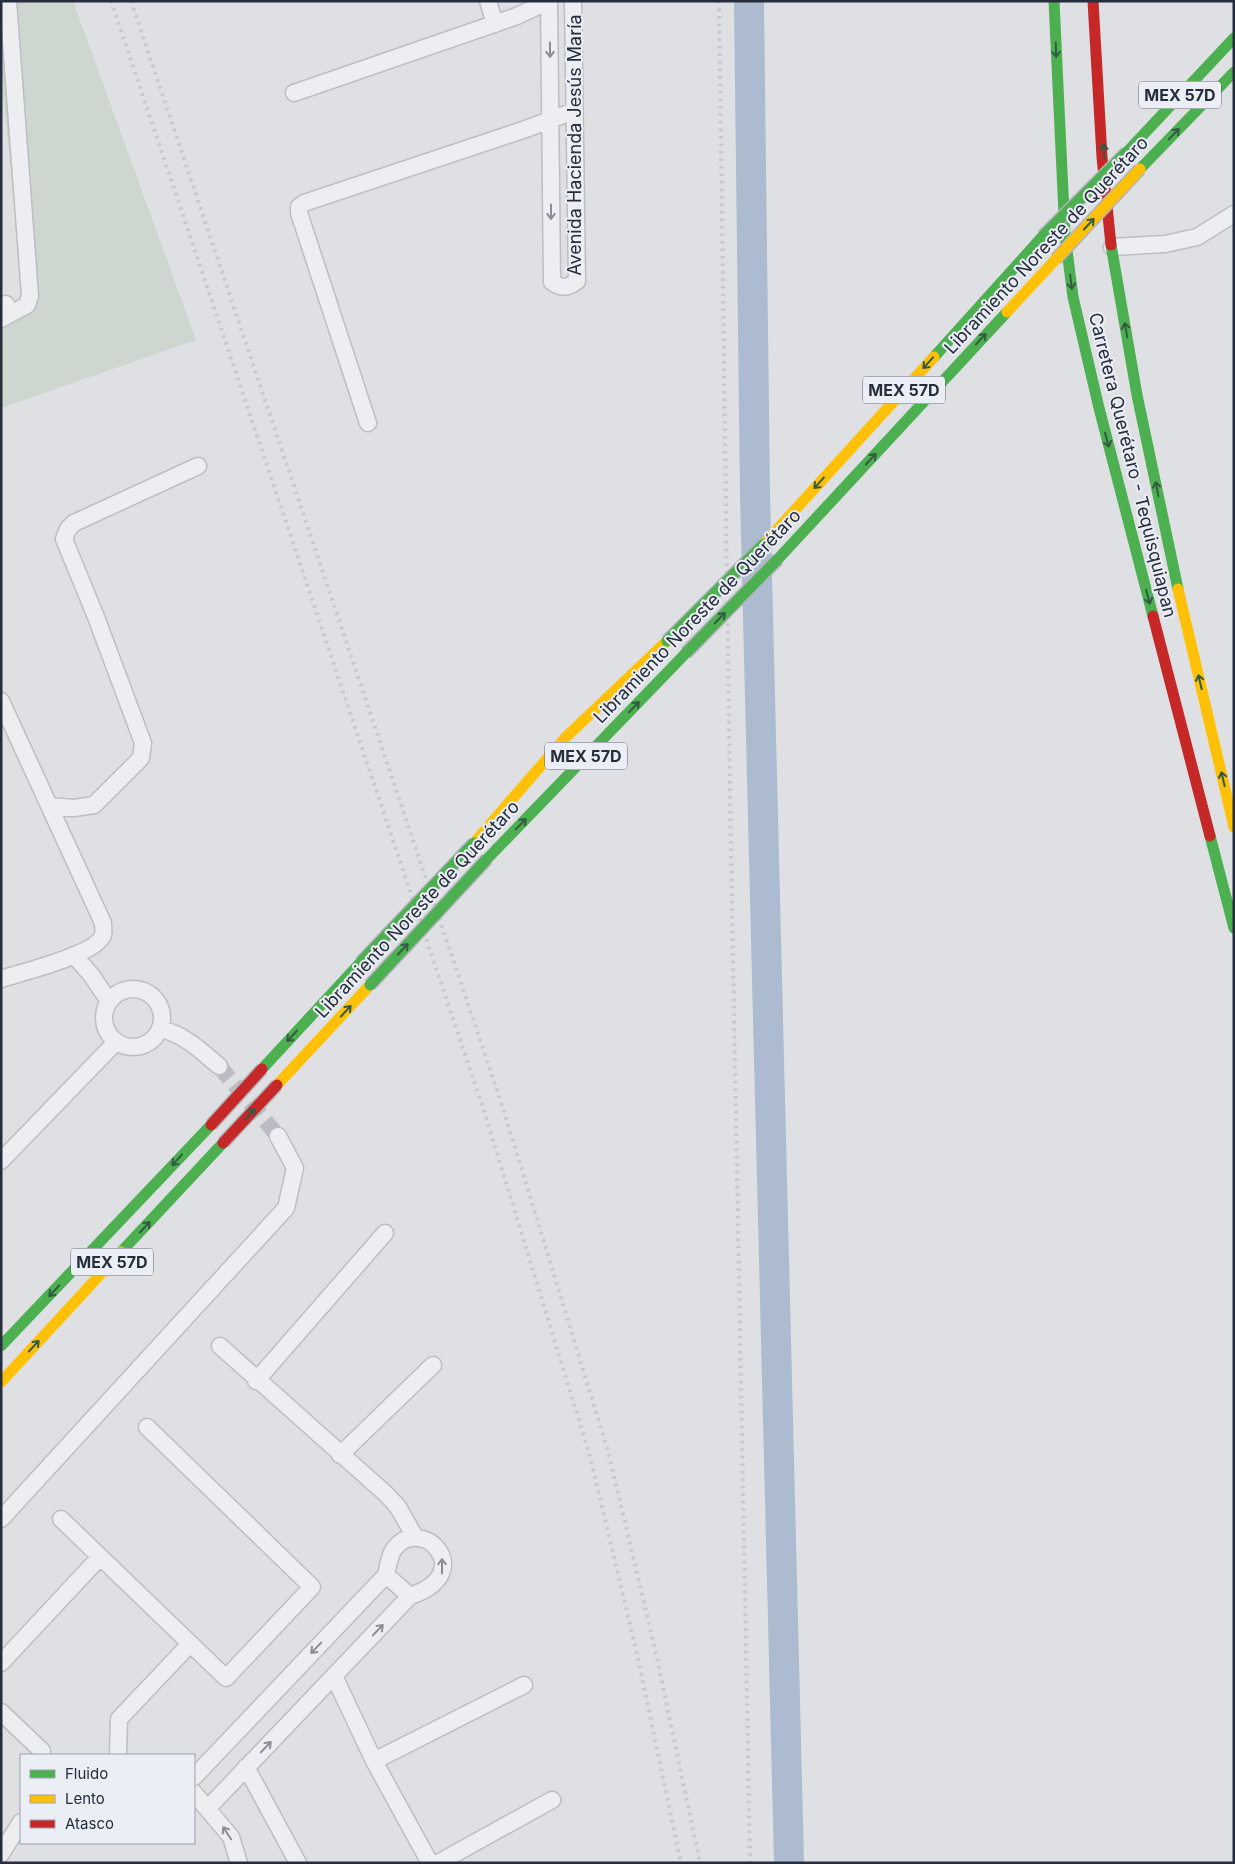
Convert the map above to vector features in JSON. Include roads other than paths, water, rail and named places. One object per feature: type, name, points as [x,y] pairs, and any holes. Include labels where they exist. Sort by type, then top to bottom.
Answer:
[{"type":"main road","name":"Carretera Querétaro - Tequisquiapan","points":[[1054,1],[1064,225],[1072,297],[1104,428],[1234,928]]},
{"type":"main road","name":"Carretera Querétaro - Tequisquiapan","points":[[1093,1],[1112,247],[1126,332],[1172,566],[1234,827]]},
{"type":"main road","name":"Libramiento Noreste de Querétaro","points":[[1,1346],[474,843],[565,738],[667,641],[764,544],[1043,236],[1127,152],[1234,38]]},
{"type":"main road","name":"Libramiento Noreste de Querétaro","points":[[1,1382],[487,859],[778,559],[1056,259],[1234,72]]},
{"type":"street","points":[[3,310],[27,305],[30,296],[8,1]]},
{"type":"street","points":[[488,1],[495,24]]},
{"type":"street","points":[[294,93],[495,24],[549,1]]},
{"type":"street","name":"Avenida Hacienda Jesús María","points":[[549,1],[552,282],[559,287],[570,287],[577,281],[573,1]]},
{"type":"street","points":[[368,423],[299,213],[299,207],[304,202],[518,132],[574,111]]},
{"type":"street","points":[[1112,247],[1165,244],[1197,237],[1234,214]]},
{"type":"street","points":[[49,806],[74,808],[94,805],[141,758],[143,743],[137,722],[64,539],[68,529],[74,523],[198,466]]},
{"type":"street","points":[[1,701],[103,923],[103,935],[95,945],[74,955],[1,979]]},
{"type":"street","points":[[74,955],[108,1000]]},
{"type":"street","points":[[128,988],[139,988],[150,993],[158,1002],[162,1012],[161,1029],[148,1043],[138,1047],[126,1047],[116,1042],[108,1034],[104,1023],[104,1011],[108,1000],[117,992],[128,988]]},
{"type":"street","points":[[161,1029],[176,1033],[190,1041],[219,1066]]},
{"type":"street","points":[[1,1161],[116,1042]]},
{"type":"street","points":[[1,1519],[286,1208],[295,1168],[278,1136]]},
{"type":"street","points":[[256,1381],[385,1233]]},
{"type":"street","points":[[220,1346],[256,1381],[386,1494],[398,1507],[415,1537]]},
{"type":"street","points":[[340,1455],[433,1365]]},
{"type":"street","points":[[61,1520],[226,1678],[312,1587],[147,1427]]},
{"type":"street","points":[[195,1776],[386,1575],[393,1550],[402,1541],[415,1537],[427,1540],[438,1548],[443,1560],[442,1573],[436,1584],[425,1591],[410,1596],[208,1808]]},
{"type":"street","points":[[1,1663],[100,1557]]},
{"type":"street","points":[[386,1575],[410,1596]]},
{"type":"street","points":[[118,1754],[119,1719],[190,1644]]},
{"type":"street","points":[[334,1676],[374,1761],[430,1863]]},
{"type":"street","points":[[374,1761],[524,1685]]},
{"type":"street","points":[[1,1712],[42,1751]]},
{"type":"street","points":[[246,1767],[298,1863]]},
{"type":"street","points":[[195,1793],[230,1837],[239,1863]]},
{"type":"street","points":[[438,1863],[552,1800]]},
{"type":"street","points":[[1,1854],[20,1824]]},
{"type":"waterway","points":[[749,1],[755,495],[789,1863]]},
{"type":"tunnel","points":[[219,1066],[278,1136]]},
{"type":"railway","points":[[111,1],[485,1114],[590,1456],[637,1654],[681,1863]]},
{"type":"railway","points":[[131,1],[503,1108],[608,1451],[655,1649],[700,1863]]},
{"type":"railway","points":[[719,1],[730,798],[750,1863]]}]
